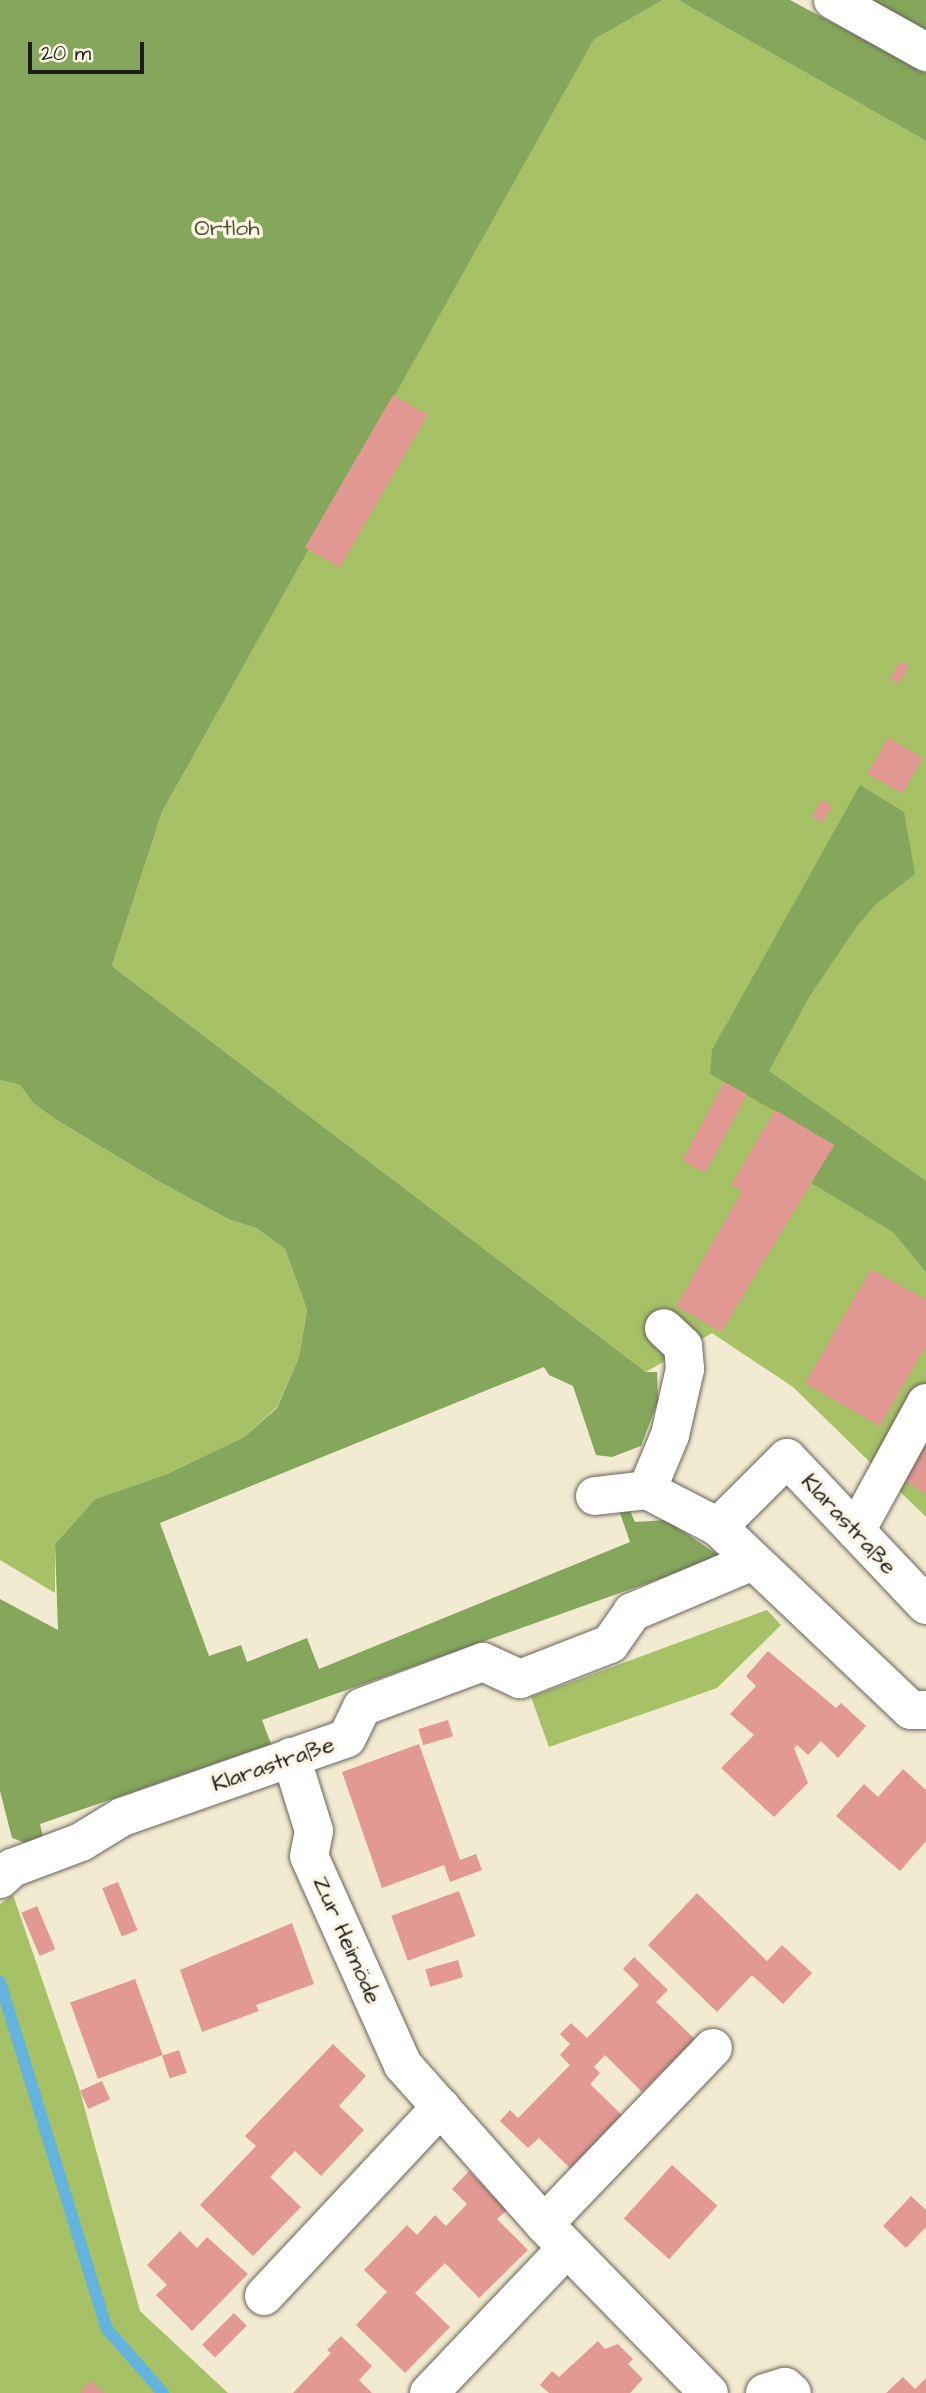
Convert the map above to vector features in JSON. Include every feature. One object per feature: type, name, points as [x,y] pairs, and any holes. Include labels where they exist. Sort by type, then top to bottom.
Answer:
[{"type":"street","points":[[833,0],[926,52]]},
{"type":"street","points":[[647,1490],[670,1435],[685,1369],[683,1346],[664,1328]]},
{"type":"street","points":[[856,1531],[925,1408]]},
{"type":"street","name":"Klarastraße","points":[[718,1527],[787,1458],[926,1605]]},
{"type":"street","points":[[594,1496],[647,1490],[718,1527],[911,1710],[926,1710]]},
{"type":"street","name":"Klarastraße","points":[[0,1879],[12,1868],[81,1842],[122,1817],[348,1738],[362,1707],[483,1662],[520,1679],[610,1644],[632,1612],[753,1561]]},
{"type":"street","name":"Zur Heimöde","points":[[291,1757],[314,1830],[309,1856],[403,2065],[696,2388]]},
{"type":"street","points":[[429,2393],[713,2048]]},
{"type":"street","points":[[264,2296],[441,2107]]},
{"type":"street","points":[[765,2393],[785,2387],[792,2393]]},
{"type":"green space","name":"Ortloh","points":[[0,0],[663,0],[594,39],[162,812],[112,966],[646,1372],[657,1372],[658,1401],[641,1446],[612,1457],[596,1455],[573,1386],[549,1375],[544,1367],[160,1523],[209,1656],[241,1645],[247,1662],[307,1638],[319,1669],[630,1542],[620,1513],[630,1511],[635,1522],[666,1520],[721,1557],[262,1720],[271,1744],[40,1824],[46,1850],[12,1838],[0,1791],[0,1599],[58,1630],[55,1544],[95,1499],[167,1474],[244,1437],[277,1408],[299,1357],[307,1310],[285,1249],[256,1228],[230,1220],[158,1181],[55,1119],[33,1103],[20,1085],[0,1080]]},
{"type":"green space","points":[[663,0],[678,0],[926,141],[926,1517],[793,1387],[712,1333],[646,1372],[112,966],[162,812],[594,38]]},
{"type":"green space","points":[[678,0],[790,0],[926,73],[926,141]]},
{"type":"green space","points":[[851,0],[926,0],[926,42]]},
{"type":"green space","points":[[860,785],[904,812],[915,874],[875,905],[857,926],[809,997],[769,1071],[926,1181],[926,1272],[893,1232],[811,1183],[834,1145],[710,1074],[712,1050]]},
{"type":"green space","points":[[0,1080],[20,1085],[33,1103],[55,1119],[158,1181],[230,1220],[256,1228],[285,1249],[307,1310],[299,1357],[277,1407],[244,1437],[167,1474],[95,1499],[55,1544],[55,1593],[0,1560]]},
{"type":"green space","points":[[767,1610],[781,1625],[717,1688],[549,1747],[531,1697]]},
{"type":"green space","points":[[13,1895],[78,2084],[140,2311],[228,2393],[0,2393],[0,1904]]},
{"type":"building","points":[[393,395],[428,415],[340,567],[305,547]]},
{"type":"building","points":[[900,661],[909,666],[899,683],[890,678]]},
{"type":"building","points":[[888,738],[923,758],[902,794],[868,774]]},
{"type":"building","points":[[822,800],[832,806],[823,822],[812,816]]},
{"type":"building","points":[[724,1082],[747,1094],[705,1173],[682,1161]]},
{"type":"building","points":[[775,1110],[834,1145],[721,1332],[676,1306],[742,1191],[731,1185]]},
{"type":"building","points":[[871,1269],[926,1300],[926,1345],[880,1426],[805,1383]]},
{"type":"building","points":[[926,1445],[926,1494],[905,1481]]},
{"type":"building","points":[[768,1651],[836,1708],[841,1703],[866,1726],[838,1758],[821,1741],[808,1755],[797,1745],[794,1748],[808,1783],[774,1817],[721,1768],[754,1735],[730,1714],[756,1686],[746,1676]]},
{"type":"building","points":[[448,1720],[453,1736],[423,1745],[418,1729]]},
{"type":"building","points":[[419,1744],[460,1860],[476,1854],[482,1870],[450,1882],[444,1865],[382,1888],[342,1772]]},
{"type":"building","points":[[903,1769],[926,1790],[926,1841],[900,1871],[836,1816],[864,1784],[878,1797]]},
{"type":"building","points":[[118,1882],[137,1930],[122,1937],[102,1888]]},
{"type":"building","points":[[459,1891],[475,1936],[408,1961],[391,1916]]},
{"type":"building","points":[[697,1893],[767,1961],[782,1945],[812,1973],[783,2004],[752,1975],[717,2012],[648,1945]]},
{"type":"building","points":[[37,1906],[55,1949],[40,1956],[21,1913]]},
{"type":"building","points":[[292,1923],[314,1984],[256,2005],[259,2011],[202,2032],[180,1970]]},
{"type":"building","points":[[634,1957],[668,1990],[656,2002],[695,2039],[642,2092],[605,2055],[594,2067],[600,2073],[590,2084],[626,2119],[574,2172],[539,2138],[528,2148],[500,2121],[510,2110],[518,2118],[570,2065],[560,2055],[570,2044],[560,2034],[571,2023],[587,2038],[639,1985],[623,1969]]},
{"type":"building","points":[[458,1960],[463,1977],[430,1987],[425,1969]]},
{"type":"building","points":[[135,1979],[163,2055],[98,2079],[70,2003]]},
{"type":"building","points":[[333,2044],[366,2076],[339,2106],[364,2130],[321,2176],[295,2151],[270,2177],[301,2207],[253,2256],[200,2205],[256,2146],[245,2136]]},
{"type":"building","points":[[179,2050],[187,2073],[170,2079],[162,2056]]},
{"type":"building","points":[[102,2081],[110,2099],[88,2109],[80,2091]]},
{"type":"building","points":[[672,2165],[717,2206],[669,2259],[624,2219]]},
{"type":"building","points":[[469,2171],[507,2210],[497,2219],[528,2250],[479,2298],[445,2263],[415,2293],[450,2327],[405,2373],[356,2325],[387,2292],[364,2270],[407,2225],[417,2235],[435,2215],[446,2226],[467,2204],[452,2189]]},
{"type":"building","points":[[911,2196],[926,2210],[926,2227],[906,2248],[883,2226]]},
{"type":"building","points":[[180,2231],[197,2248],[207,2237],[248,2274],[192,2331],[156,2295],[167,2285],[147,2265]]},
{"type":"building","points":[[234,2313],[247,2326],[215,2358],[202,2345]]},
{"type":"building","points":[[341,2336],[372,2366],[359,2380],[372,2393],[293,2393],[331,2353],[327,2350]]},
{"type":"building","points":[[598,2341],[605,2349],[618,2344],[633,2359],[628,2364],[643,2379],[630,2393],[549,2393],[540,2385],[552,2371],[559,2377]]},
{"type":"building","points":[[903,2377],[915,2389],[926,2378],[926,2393],[886,2393]]},
{"type":"building","points":[[91,2381],[104,2393],[80,2393]]},
{"type":"waterway","points":[[0,1982],[107,2329],[163,2393]]}]
